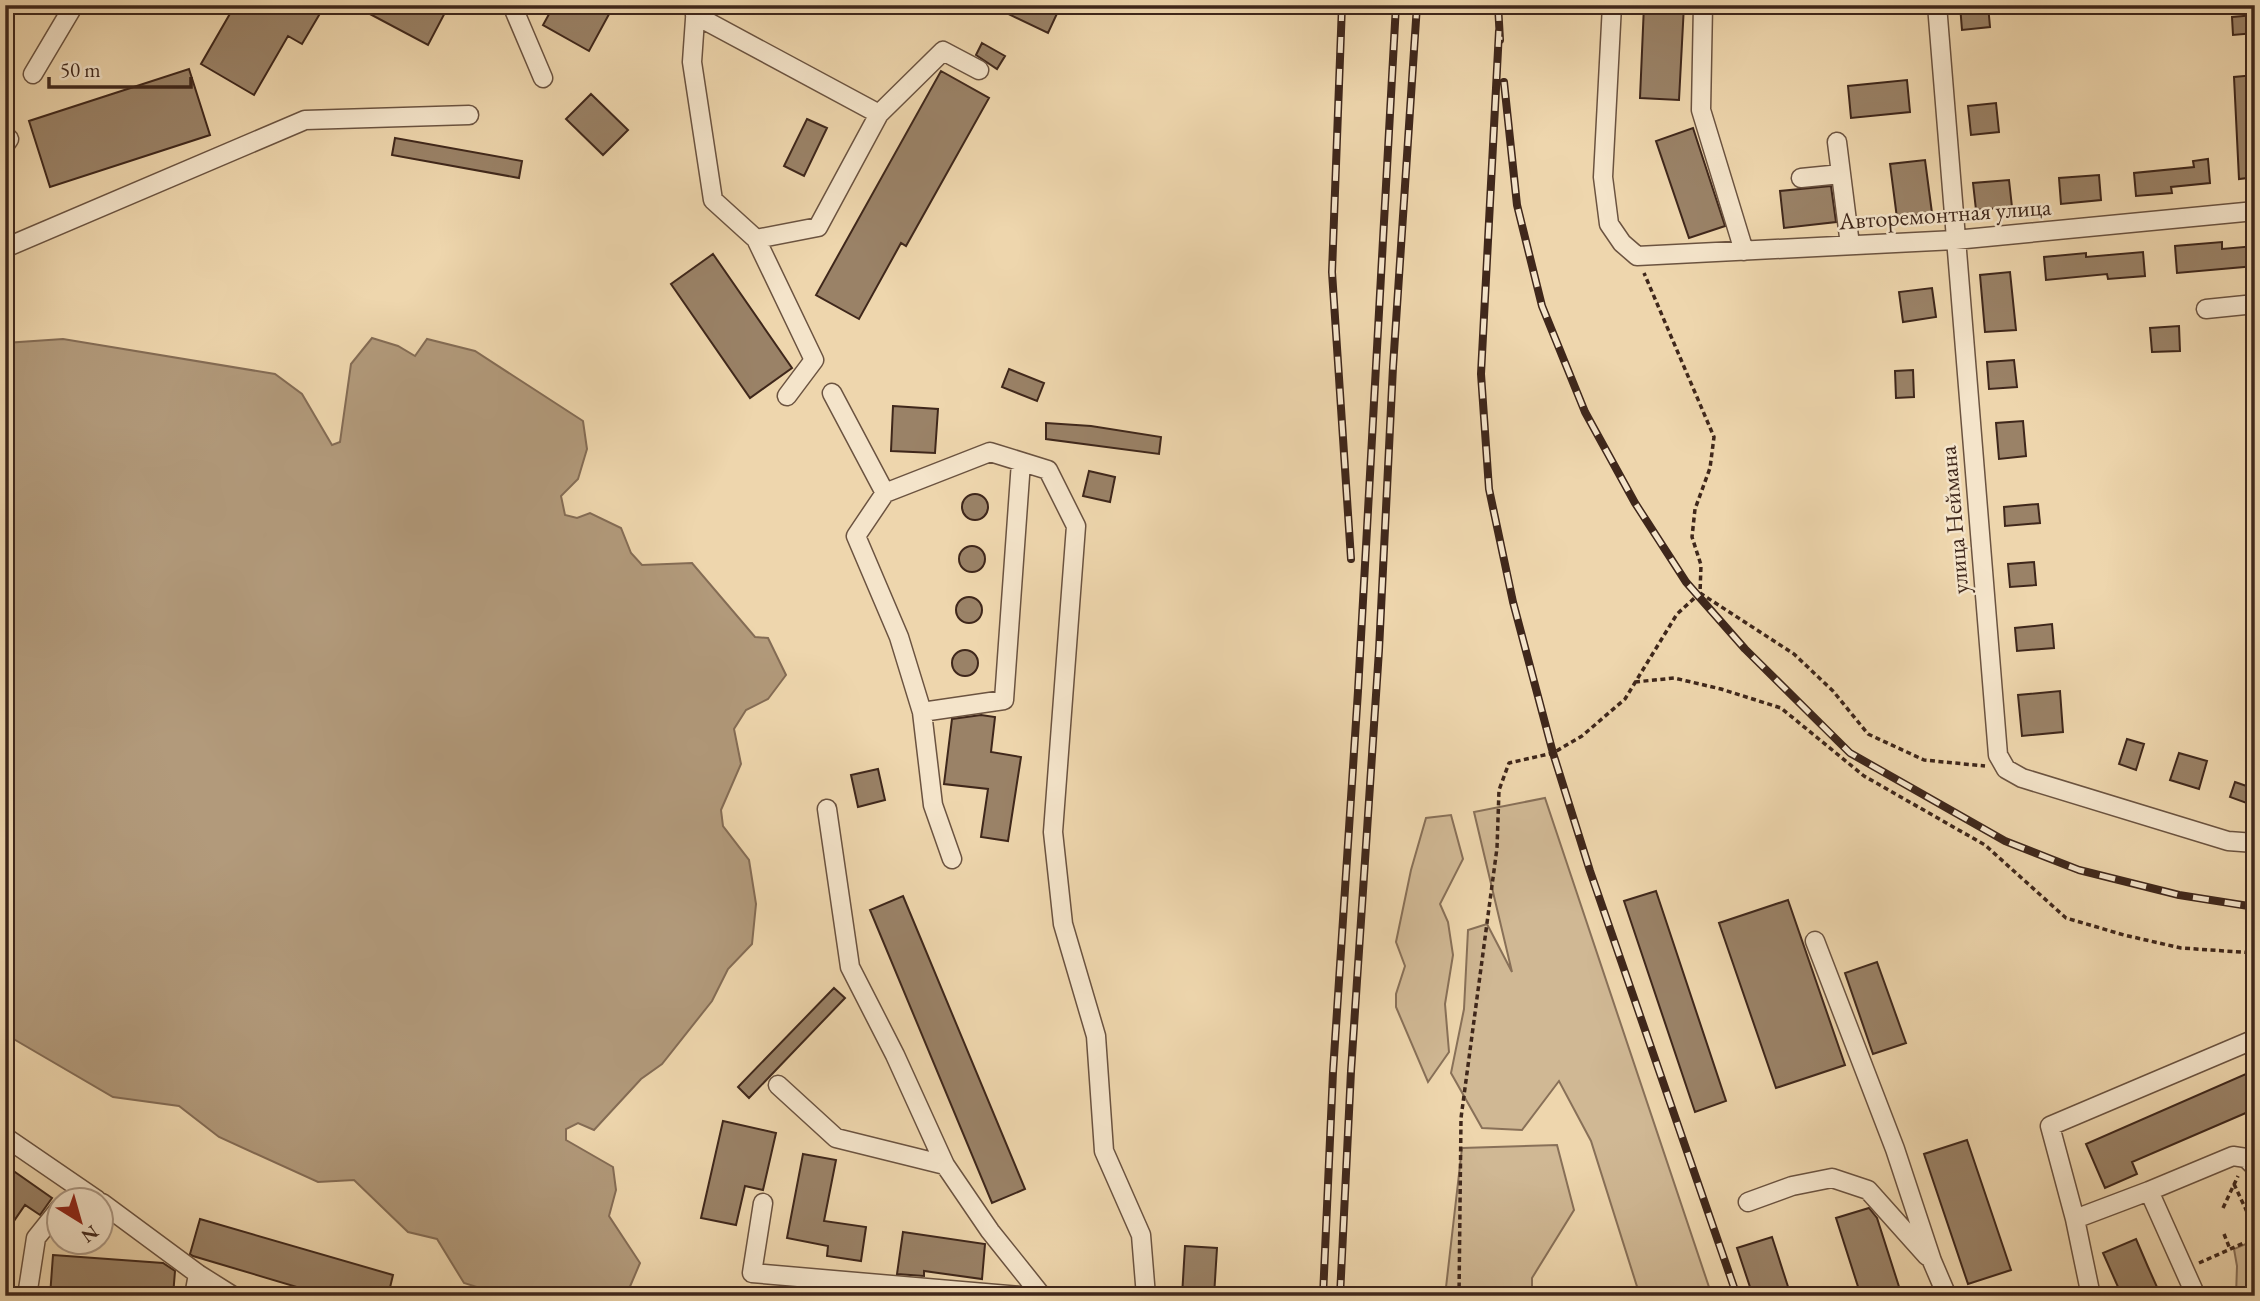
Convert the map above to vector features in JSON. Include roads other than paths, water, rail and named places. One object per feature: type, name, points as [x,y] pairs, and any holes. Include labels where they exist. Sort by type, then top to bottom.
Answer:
[{"type":"street","points":[[33,74],[74,5]]},
{"type":"street","points":[[512,5],[543,78]]},
{"type":"street","name":"Авторемонтная улица","points":[[1612,5],[1603,177],[1609,224],[1622,243],[1637,256],[1955,240],[2255,211]]},
{"type":"street","points":[[1703,5],[1701,110],[1744,251]]},
{"type":"street","name":"улица Неймана","points":[[1937,5],[1998,755],[2006,769],[2022,778],[2228,841],[2255,843]]},
{"type":"street","points":[[786,396],[814,360],[756,239],[713,200],[692,62],[696,10],[878,114]]},
{"type":"street","points":[[756,239],[818,227],[878,114],[943,51],[979,70]]},
{"type":"street","points":[[5,248],[305,120],[469,115]]},
{"type":"street","points":[[5,136],[9,139],[5,145]]},
{"type":"street","points":[[1837,142],[1850,245]]},
{"type":"street","points":[[1801,177],[1841,174]]},
{"type":"street","points":[[2206,309],[2255,304]]},
{"type":"street","points":[[832,393],[885,493]]},
{"type":"street","points":[[952,859],[933,805],[922,712],[899,637],[856,536],[885,493],[990,452],[1048,470],[1076,526],[1053,832],[1063,924],[1096,1036],[1104,1151],[1141,1235],[1146,1296]]},
{"type":"street","points":[[922,712],[1004,700],[1021,462]]},
{"type":"street","points":[[827,809],[850,967],[895,1055],[945,1165],[990,1231],[1042,1296]]},
{"type":"street","points":[[1815,941],[1895,1149],[1932,1261],[1947,1296]]},
{"type":"street","points":[[2091,1296],[2075,1219],[2050,1126],[2255,1039]]},
{"type":"street","points":[[778,1085],[836,1138],[945,1165]]},
{"type":"street","points":[[5,1137],[63,1186]]},
{"type":"street","points":[[2075,1219],[2233,1156],[2250,1163]]},
{"type":"street","points":[[1748,1202],[1791,1186],[1832,1178],[1868,1190],[1932,1261]]},
{"type":"street","points":[[2149,1191],[2196,1296]]},
{"type":"street","points":[[763,1203],[752,1273],[1020,1296]]},
{"type":"street","points":[[116,1214],[198,1275],[233,1296]]},
{"type":"street","points":[[27,1296],[36,1238],[46,1226]]},
{"type":"street","points":[[194,1296],[198,1275]]},
{"type":"railway","points":[[1342,5],[1332,272],[1351,559]]},
{"type":"railway","points":[[1323,1296],[1333,1072],[1358,691],[1396,5]]},
{"type":"railway","points":[[1340,1296],[1351,1071],[1417,5]]},
{"type":"railway","points":[[1498,5],[1500,40]]},
{"type":"railway","points":[[1499,31],[1481,374],[1489,489],[1513,602],[1553,753],[1590,871],[1737,1296]]},
{"type":"railway","points":[[1504,82],[1517,205],[1542,306],[1585,412],[1635,503],[1686,582],[1745,649],[1850,753],[2005,841],[2079,870],[2179,895],[2255,907]]}]
